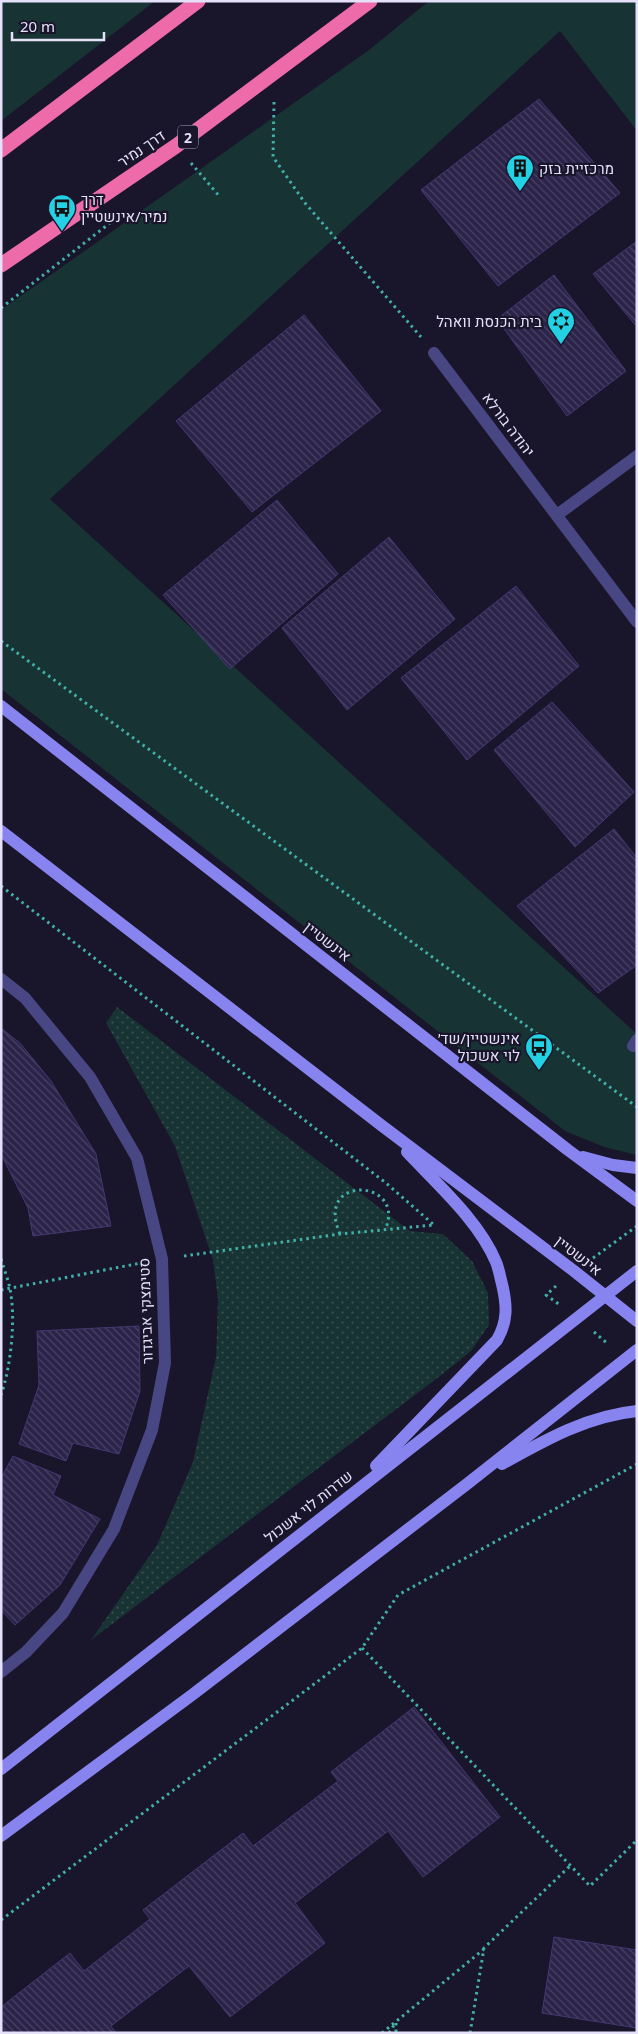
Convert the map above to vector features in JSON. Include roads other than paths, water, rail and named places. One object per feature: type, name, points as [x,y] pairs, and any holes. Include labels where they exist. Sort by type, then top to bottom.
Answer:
[{"type":"highway","points":[[1,150],[198,1]]},
{"type":"highway","name":"דרך נמיר","points":[[1,265],[176,146],[370,1]]},
{"type":"street","name":"יהודה בורלא","points":[[434,353],[637,622]]},
{"type":"street","points":[[557,515],[637,456]]},
{"type":"street","name":"אינשטיין","points":[[1,706],[568,1150],[637,1201]]},
{"type":"street","name":"אינשטיין","points":[[1,831],[380,1125],[574,1271],[637,1321]]},
{"type":"street","name":"סטימצקי אביגדור","points":[[1,980],[25,998],[90,1077],[137,1158],[162,1259],[165,1363],[152,1430],[114,1529],[63,1613],[26,1652],[1,1672]]},
{"type":"street","points":[[345,1498],[497,1340],[504,1328],[506,1310],[496,1262],[479,1232],[446,1194],[380,1125]]},
{"type":"street","points":[[568,1150],[589,1159],[637,1168]]},
{"type":"street","name":"שדרות לוי אשכול","points":[[1,1769],[637,1271]]},
{"type":"street","points":[[1,1836],[192,1695],[467,1484],[637,1350]]},
{"type":"street","points":[[467,1484],[567,1429],[612,1414],[637,1411]]},
{"type":"place","name":"מרכזיית בזק","points":[[520,192]]},
{"type":"place","name":"דרך נמיר/אינשטיין","points":[[62,232]]},
{"type":"place","name":"בית הכנסת וואהל","points":[[561,345]]},
{"type":"place","name":"אינשטיין/שד׳ לוי אשכול","points":[[539,1071]]}]
